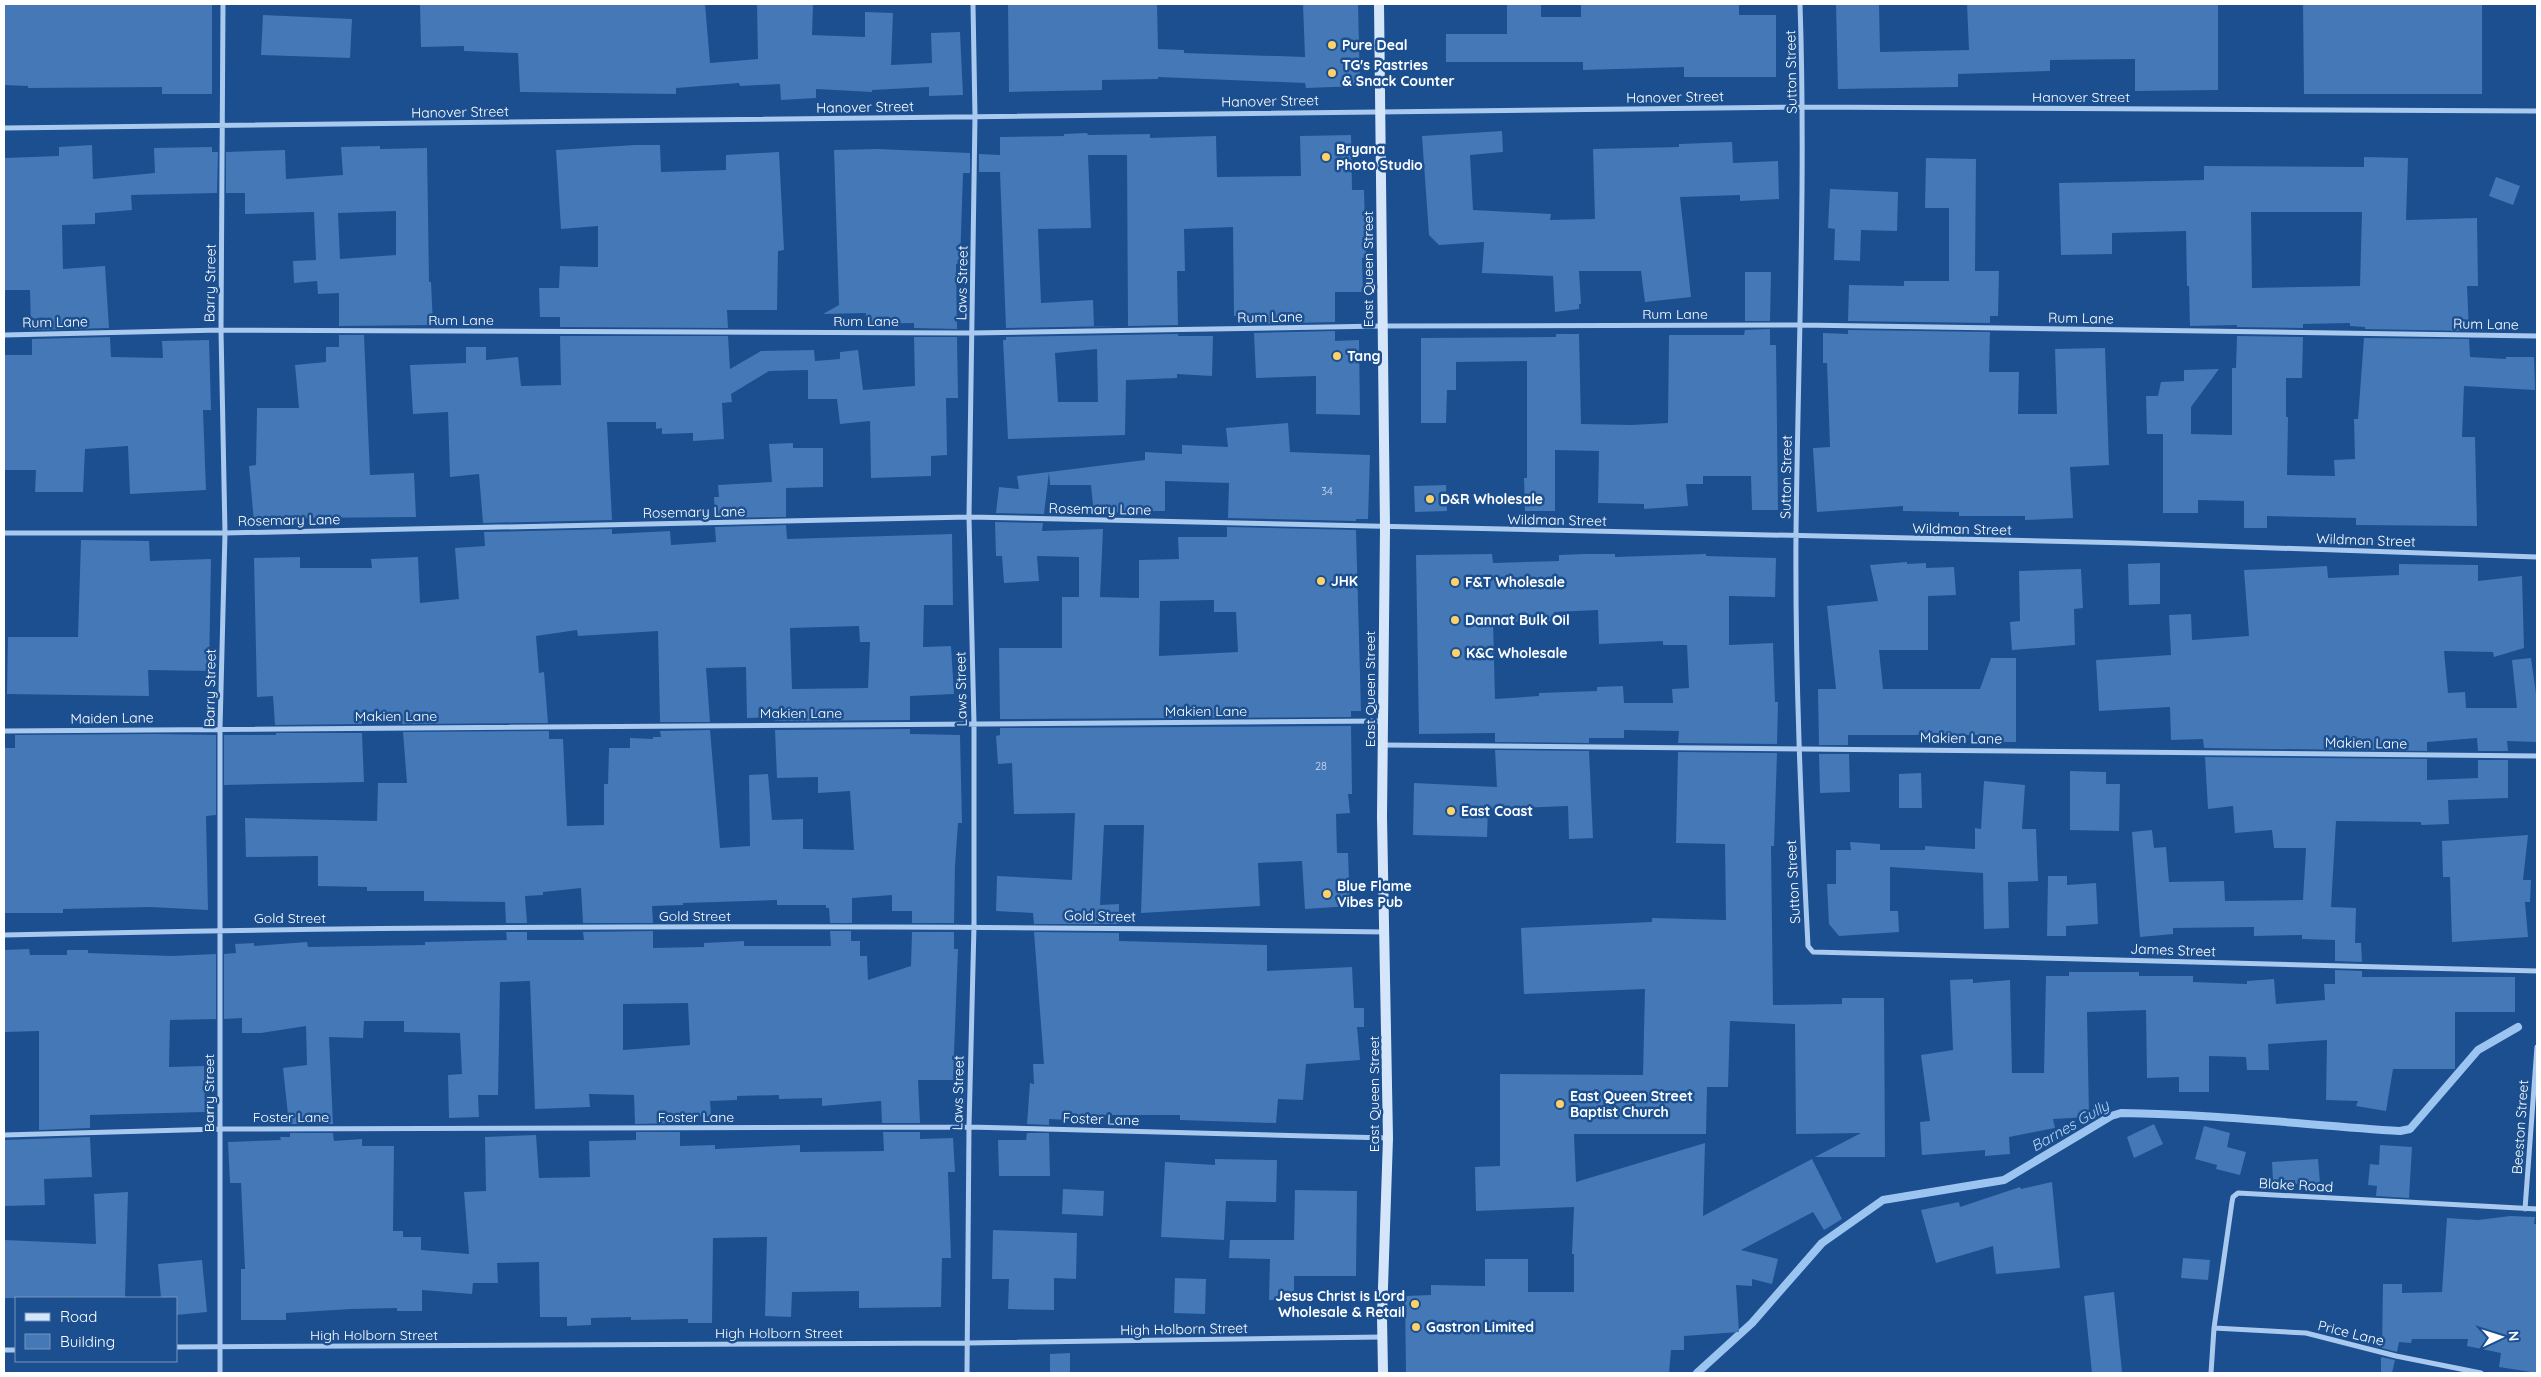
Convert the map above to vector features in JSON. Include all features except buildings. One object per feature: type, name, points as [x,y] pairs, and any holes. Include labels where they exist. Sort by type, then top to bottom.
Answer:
[{"type":"main road","name":"East Queen Street","points":[[1379,4],[1385,528],[1382,817],[1386,932],[1388,1138],[1382,1337],[1383,1373]]},
{"type":"street","name":"Barry Street","points":[[220,1373],[220,728],[225,533],[221,330],[223,4]]},
{"type":"street","name":"Laws Street","points":[[967,1373],[969,1127],[974,926],[974,723],[969,518],[975,116],[974,4]]},
{"type":"street","name":"Sutton Street","points":[[1800,4],[1804,107],[1796,536],[1798,747],[1808,946],[1810,949]]},
{"type":"street","name":"Hanover Street","points":[[4,128],[1804,107],[2537,111]]},
{"type":"street","name":"Rum Lane","points":[[4,334],[221,330],[972,333],[1382,326],[1800,325],[2537,336]]},
{"type":"street","name":"Rosemary Lane","points":[[4,533],[225,533],[969,518],[1385,528]]},
{"type":"street","name":"Wildman Street","points":[[1385,528],[2130,543],[2537,556]]},
{"type":"street","name":"Makien Lane","points":[[220,728],[1383,721]]},
{"type":"street","name":"Maiden Lane","points":[[4,731],[220,728]]},
{"type":"street","name":"Makien Lane","points":[[1384,745],[1798,747],[2537,756]]},
{"type":"street","name":"Gold Street","points":[[4,935],[219,930],[974,926],[1386,932]]},
{"type":"street","name":"James Street","points":[[1810,949],[1813,952],[2537,971]]},
{"type":"street","name":"Beeston Street","points":[[2525,1209],[2537,1046]]},
{"type":"street","name":"Foster Lane","points":[[4,1135],[220,1129],[969,1127],[1388,1138]]},
{"type":"street","name":"Blake Road","points":[[2211,1373],[2214,1328],[2232,1202],[2233,1197],[2238,1194],[2537,1209]]},
{"type":"street","name":"Price Lane","points":[[2214,1328],[2306,1333],[2396,1356],[2481,1373]]},
{"type":"street","name":"High Holborn Street","points":[[178,1347],[967,1343],[1382,1337]]},
{"type":"waterway","name":"Barnes Gully","points":[[1697,1373],[1752,1323],[1822,1243],[1883,1200],[2004,1180],[2111,1116],[2121,1113],[2226,1118],[2400,1131],[2410,1129],[2478,1050],[2518,1027]]},
{"type":"place","name":"Pure Deal","points":[[1332,45]]},
{"type":"place","name":"TG's Pastries & Snack Counter","points":[[1332,73]]},
{"type":"place","name":"Bryana Photo Studio","points":[[1326,157]]},
{"type":"place","name":"Tang","points":[[1337,356]]},
{"type":"place","name":"D&R Wholesale","points":[[1430,499]]},
{"type":"place","name":"JHK","points":[[1321,581]]},
{"type":"place","name":"F&T Wholesale","points":[[1455,582]]},
{"type":"place","name":"Dannat Bulk Oil","points":[[1455,620]]},
{"type":"place","name":"K&C Wholesale","points":[[1456,653]]},
{"type":"place","name":"East Coast","points":[[1451,811]]},
{"type":"place","name":"Blue Flame Vibes Pub","points":[[1327,894]]},
{"type":"place","name":"East Queen Street Baptist Church","points":[[1560,1104]]},
{"type":"place","name":"Jesus Christ is Lord Wholesale & Retail","points":[[1415,1304]]},
{"type":"place","name":"Gastron Limited","points":[[1416,1327]]}]
